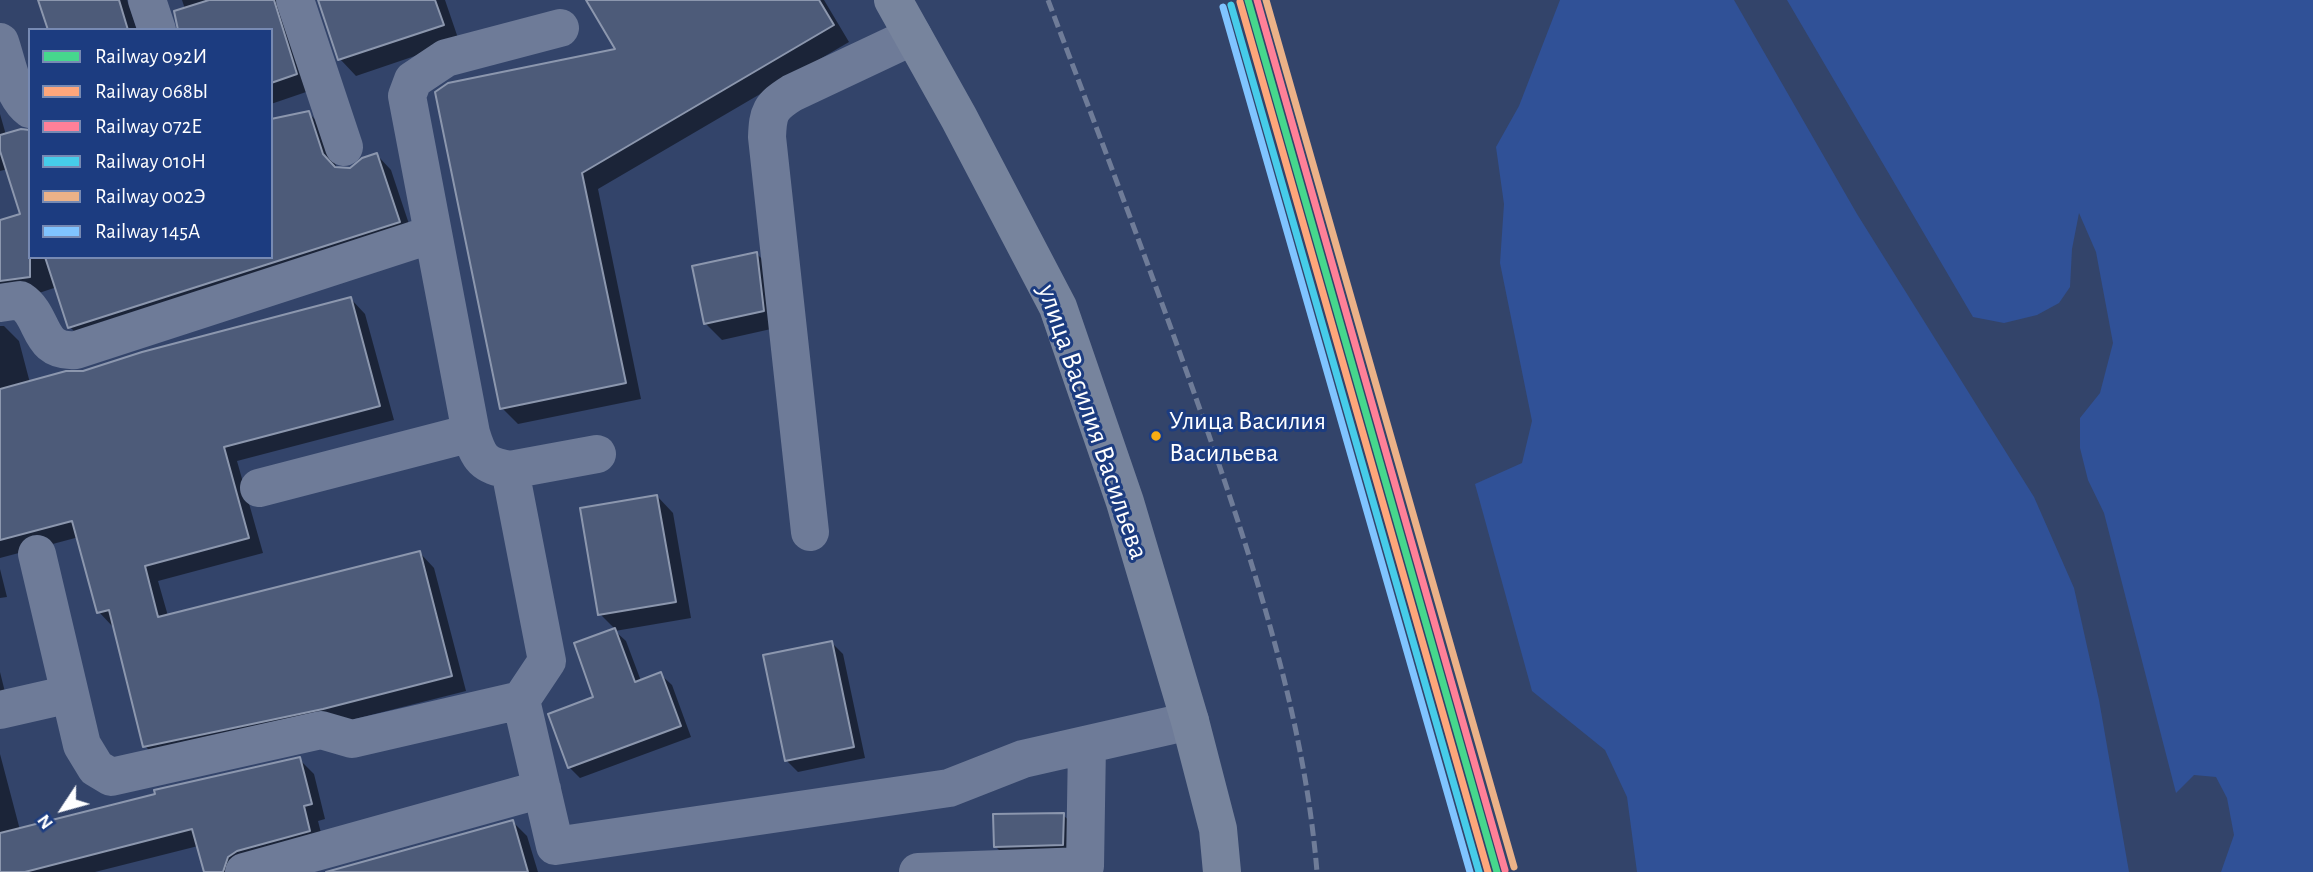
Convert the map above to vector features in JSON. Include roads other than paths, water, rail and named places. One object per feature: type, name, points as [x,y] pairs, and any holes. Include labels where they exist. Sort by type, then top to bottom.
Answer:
[{"type":"main road","name":"улица Василия Васильева","points":[[893,0],[1058,307],[1125,502],[1190,721],[1218,829],[1222,872]]},
{"type":"lane","points":[[147,0],[156,28]]},
{"type":"lane","points":[[295,0],[344,147]]},
{"type":"lane","points":[[560,28],[446,58],[413,80],[407,96],[471,433],[478,455],[492,467],[510,470],[597,454]]},
{"type":"lane","points":[[810,531],[767,137],[768,116],[777,103],[792,93],[913,36]]},
{"type":"lane","points":[[0,41],[16,91],[28,108]]},
{"type":"lane","points":[[0,303],[20,300],[29,306],[38,320],[41,332],[52,346],[63,351],[76,350],[433,234]]},
{"type":"lane","points":[[259,488],[471,433]]},
{"type":"lane","points":[[37,554],[82,745],[96,768],[111,777],[321,730],[352,739],[522,700],[547,661],[510,470]]},
{"type":"lane","points":[[0,710],[70,694]]},
{"type":"lane","points":[[522,700],[557,859],[949,788],[1023,759],[1190,721]]},
{"type":"lane","points":[[918,872],[1086,869],[1087,745]]},
{"type":"lane","points":[[244,872],[542,789]]},
{"type":"railway","points":[[1048,0],[1173,334],[1247,551],[1291,709],[1311,817],[1317,872]]},
{"type":"rail line","name":"092И","points":[[1248,0],[1497,872]]},
{"type":"rail line","name":"072Е","points":[[1257,0],[1505,870]]},
{"type":"rail line","name":"002Э","points":[[1266,0],[1514,867]]},
{"type":"rail line","name":"068Ы","points":[[1240,2],[1488,872]]},
{"type":"rail line","name":"010Н","points":[[1231,5],[1479,872]]},
{"type":"rail line","name":"145А","points":[[1223,7],[1470,872]]},
{"type":"place","name":"Улица Василия Васильева","points":[[1156,436]]}]
